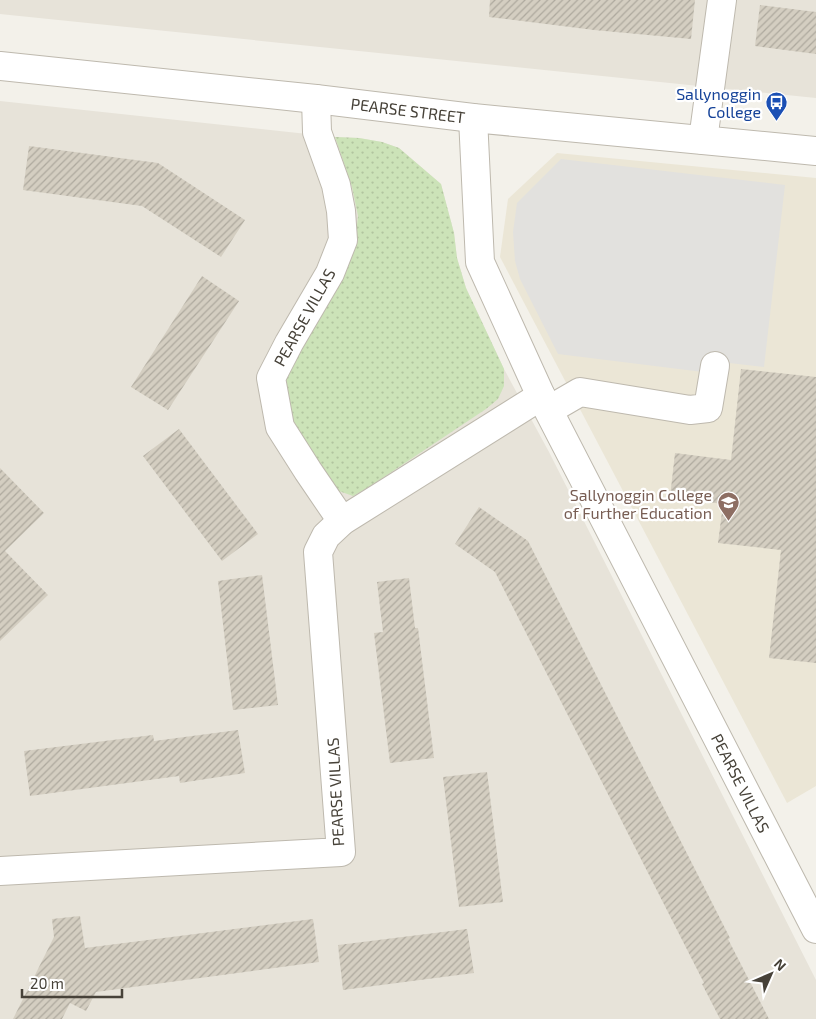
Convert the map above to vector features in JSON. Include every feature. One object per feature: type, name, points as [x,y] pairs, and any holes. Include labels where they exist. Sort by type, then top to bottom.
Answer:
[{"type":"street","points":[[703,140],[722,0]]},
{"type":"street","name":"PEARSE STREET","points":[[0,66],[316,99],[473,118],[816,151]]},
{"type":"street","name":"PEARSE VILLAS","points":[[316,99],[317,132],[336,185],[341,211],[343,240],[330,273],[289,342],[271,378],[280,427],[342,521]]},
{"type":"street","name":"PEARSE VILLAS","points":[[473,118],[480,262],[545,403],[816,930]]},
{"type":"street","points":[[545,403],[580,392],[690,410],[706,365]]},
{"type":"street","name":"PEARSE VILLAS","points":[[0,871],[341,852],[318,552],[326,536],[342,521],[545,403]]},
{"type":"shaded area","points":[[0,0],[816,0],[816,98],[0,14]]},
{"type":"shaded area","points":[[0,101],[359,138],[382,142],[399,148],[441,184],[454,233],[457,258],[466,288],[504,369],[549,452],[816,980],[816,1019],[0,1019]]},
{"type":"shaded area","name":"Sallynoggin College of Further Education","points":[[557,153],[816,178],[816,786],[787,803],[500,257],[508,199]]},
{"type":"shaded area","points":[[561,159],[785,185],[764,367],[712,361],[711,373],[558,354],[520,279],[515,261],[513,232],[517,203]]},
{"type":"green space","points":[[335,137],[359,138],[382,142],[399,148],[441,184],[454,233],[457,258],[466,288],[504,369],[504,386],[498,399],[486,409],[353,496],[336,490],[290,422],[284,386],[289,371],[355,243],[358,216],[352,187]]},
{"type":"building","points":[[490,0],[695,0],[691,39],[594,30],[489,17]]},
{"type":"building","points":[[760,5],[816,12],[816,54],[755,46]]},
{"type":"building","points":[[29,146],[158,163],[245,220],[221,257],[142,206],[23,190]]},
{"type":"building","points":[[202,276],[239,301],[168,410],[131,387]]},
{"type":"building","points":[[741,369],[816,377],[816,663],[769,658],[781,550],[718,543],[723,504],[670,497],[675,453],[731,460]]},
{"type":"building","points":[[179,429],[258,534],[222,561],[143,456]]},
{"type":"building","points":[[0,468],[44,513],[5,551],[48,595],[0,641]]},
{"type":"building","points":[[479,507],[528,541],[730,938],[728,939],[769,1019],[720,1019],[702,984],[704,983],[495,572],[455,544]]},
{"type":"building","points":[[262,575],[278,705],[233,710],[218,581]]},
{"type":"building","points":[[409,578],[415,628],[418,628],[434,758],[390,763],[374,633],[383,632],[377,582]]},
{"type":"building","points":[[238,730],[245,773],[180,783],[179,776],[30,796],[24,751],[153,735],[154,741]]},
{"type":"building","points":[[487,772],[503,902],[459,907],[443,777]]},
{"type":"building","points":[[80,916],[85,948],[313,919],[319,962],[96,992],[86,1011],[70,1003],[62,1019],[13,1019],[54,937],[52,919]]},
{"type":"building","points":[[467,929],[474,973],[343,990],[338,945]]},
{"type":"place","name":"Sallynoggin College","points":[[777,121]]},
{"type":"place","name":"Sallynoggin College of Further Education","points":[[728,522]]}]
